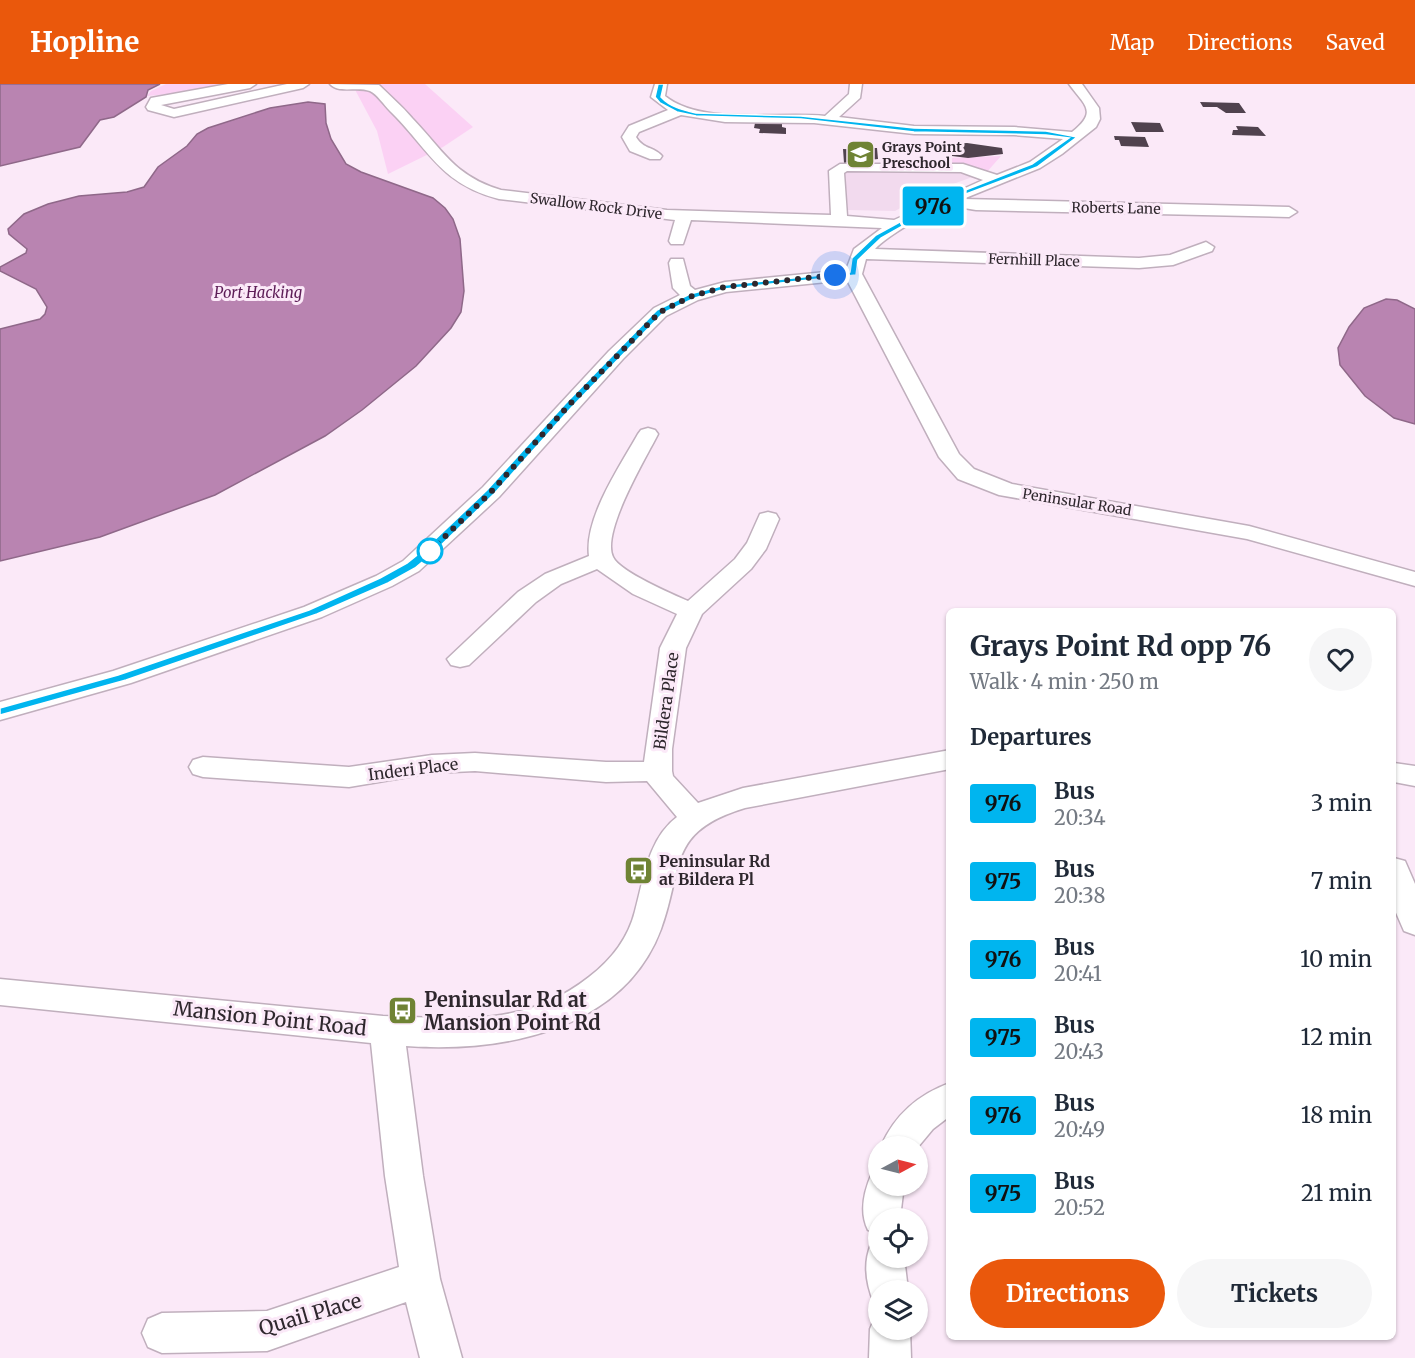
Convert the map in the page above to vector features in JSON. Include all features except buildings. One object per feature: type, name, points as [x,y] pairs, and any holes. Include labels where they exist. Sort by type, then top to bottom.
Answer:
[{"type":"street","points":[[138,101],[156,101],[250,84]]},
{"type":"street","points":[[156,101],[153,107],[174,113],[282,91],[303,84]]},
{"type":"street","name":"Swallow Rock Drive","points":[[336,84],[374,88],[408,121],[445,166],[479,188],[510,195],[684,216],[869,221],[898,225]]},
{"type":"street","points":[[661,84],[658,97],[662,102],[679,111],[714,116],[828,120],[914,130],[1046,133],[1074,137]]},
{"type":"street","points":[[828,120],[855,95],[856,84]]},
{"type":"street","points":[[857,263],[878,237],[898,225],[943,201],[1042,161],[1074,137],[1095,119],[1090,104],[1075,84]]},
{"type":"street","points":[[655,156],[635,148],[629,137],[634,129],[679,111]]},
{"type":"street","points":[[941,151],[948,167]]},
{"type":"street","points":[[839,220],[836,171],[855,166],[963,168],[996,180]]},
{"type":"street","name":"Roberts Lane","points":[[943,201],[976,205],[1289,212]]},
{"type":"street","points":[[677,241],[684,216]]},
{"type":"street","name":"Fernhill Place","points":[[0,711],[122,677],[313,612],[384,581],[411,566],[491,492],[568,406],[660,312],[692,296],[725,287],[894,256],[1139,263],[1173,260],[1206,247]]},
{"type":"street","points":[[677,263],[682,288],[692,296]]},
{"type":"street","name":"Peninsular Road","points":[[857,263],[942,445],[957,467],[966,474],[1007,490],[1249,533],[1415,579]]},
{"type":"street","points":[[648,434],[619,488],[605,522],[598,544],[601,558],[616,574],[674,605],[691,610]]},
{"type":"street","name":"Bildera Place","points":[[695,817],[660,779],[658,771],[658,749],[673,648],[691,610],[743,564],[758,544],[768,519]]},
{"type":"street","points":[[460,659],[527,597],[553,579],[601,558]]},
{"type":"street","points":[[387,1030],[441,1033],[524,1025],[549,1017],[596,990],[615,974],[637,946],[646,927],[659,867],[681,830],[695,817],[710,809],[743,798],[946,760]]},
{"type":"street","name":"Inderi Place","points":[[203,767],[349,777],[432,764],[475,762],[606,772],[658,771]]},
{"type":"street","points":[[1396,773],[1415,776]]},
{"type":"street","points":[[1396,874],[1415,923]]},
{"type":"street","name":"Mansion Point Road","points":[[0,992],[387,1030],[404,1176],[420,1280],[441,1358]]},
{"type":"street","points":[[906,1136],[919,1119],[946,1100]]},
{"type":"street","name":"Quail Place","points":[[162,1333],[267,1331],[420,1280]]},
{"type":"street","points":[[890,1340],[890,1358]]},
{"type":"shaded area","points":[[166,84],[227,84],[189,92],[147,96],[151,91]]},
{"type":"shaded area","points":[[352,84],[425,84],[473,127],[443,147],[388,174],[377,131]]},
{"type":"shaded area","points":[[1001,156],[986,173],[951,163],[949,158]]},
{"type":"shaded area","points":[[961,169],[978,175],[928,193],[895,211],[848,210],[846,188],[841,187],[840,171]]},
{"type":"water","points":[[0,84],[160,84],[148,90],[146,97],[114,117],[100,120],[80,147],[0,166]]},
{"type":"water","name":"Port Hacking","points":[[308,102],[325,104],[326,123],[331,139],[346,164],[361,172],[433,198],[453,219],[460,239],[464,291],[461,312],[451,328],[416,366],[362,410],[325,436],[215,495],[100,537],[0,561],[0,329],[40,319],[47,307],[36,289],[0,271],[0,267],[26,253],[27,249],[9,234],[8,229],[24,214],[48,204],[79,196],[127,192],[144,187],[158,167],[187,146],[197,134],[208,128],[270,108]]},
{"type":"water","points":[[1386,299],[1397,300],[1415,309],[1415,424],[1394,418],[1365,396],[1340,365],[1338,348],[1349,327],[1364,308]]},
{"type":"bus line","name":"976","points":[[0,711],[122,677],[313,612],[384,581],[411,566],[491,492],[568,406],[660,312],[692,296],[725,287],[853,274],[855,260],[878,237],[943,201],[1042,161],[1074,137],[1046,133],[914,130],[801,118],[696,114],[679,111],[662,102],[658,97],[661,84]]},
{"type":"place","name":"Grays Point Preschool","points":[[861,155]]},
{"type":"place","name":"Peninsular Rd at Bildera Pl","points":[[638,870]]},
{"type":"place","name":"Peninsular Rd at Mansion Point Rd","points":[[403,1010]]},
{"type":"route","points":[[430,551],[491,492],[568,406],[660,312],[692,296],[725,287],[835,275]]}]
